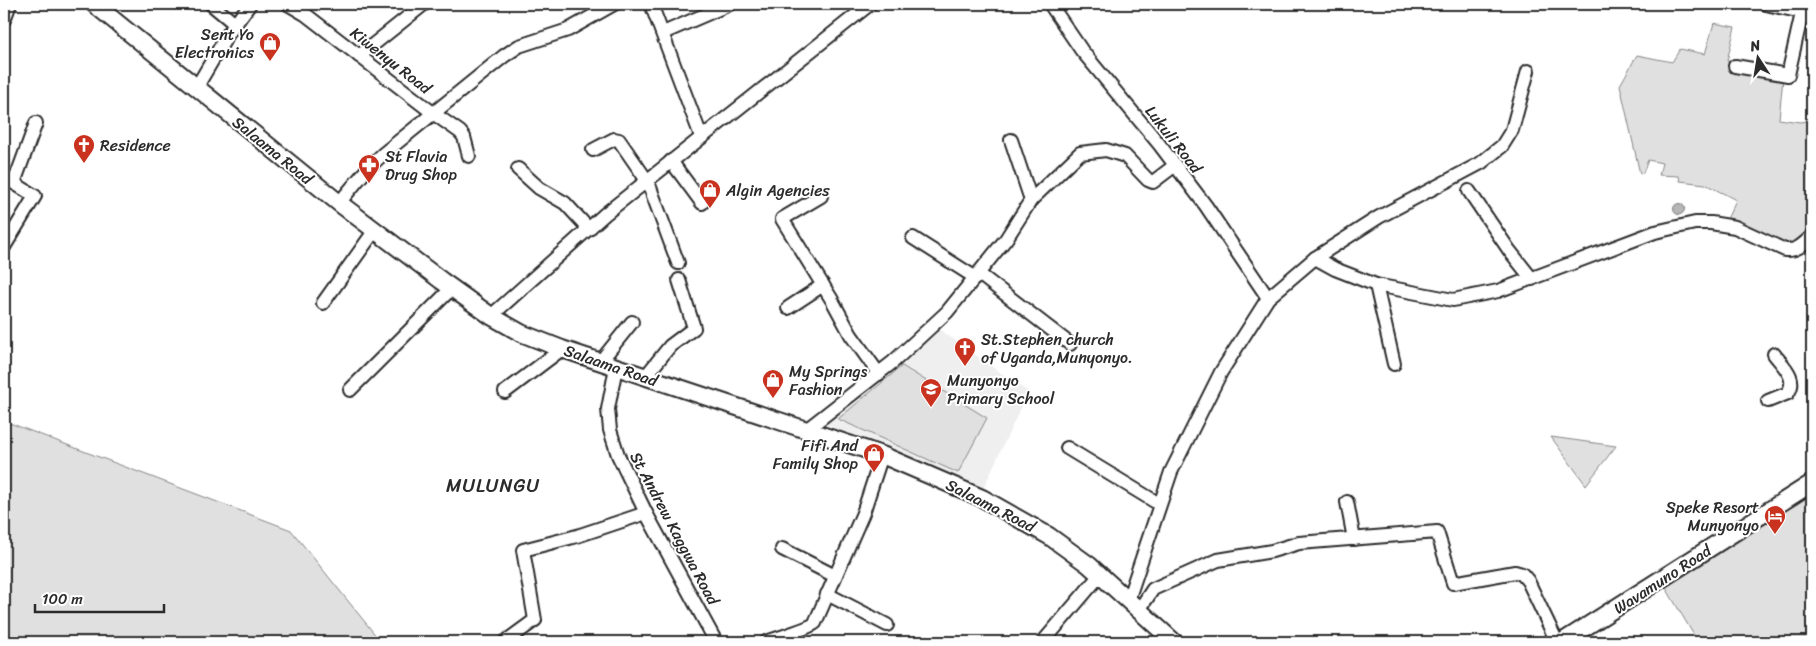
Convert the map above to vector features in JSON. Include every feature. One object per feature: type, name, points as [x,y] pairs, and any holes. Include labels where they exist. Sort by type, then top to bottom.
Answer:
[{"type":"main road","name":"Salaama Road","points":[[94,4],[339,203],[490,316],[522,333],[562,349],[882,456],[951,484],[1014,515],[1049,536],[1100,575],[1174,642]]},
{"type":"main road","name":"Wavamuno Road","points":[[1562,642],[1812,483]]},
{"type":"street","points":[[4,20],[10,4]]},
{"type":"street","points":[[211,4],[235,24]]},
{"type":"street","points":[[196,88],[235,24],[250,4]]},
{"type":"street","name":"Kiwenyu Road","points":[[288,4],[308,9],[359,56],[460,132],[464,137],[469,156]]},
{"type":"street","points":[[359,56],[424,4]]},
{"type":"street","points":[[339,203],[378,158],[517,47],[568,30],[614,4]]},
{"type":"street","points":[[651,4],[701,136]]},
{"type":"street","points":[[663,33],[730,4]]},
{"type":"street","points":[[490,316],[589,229],[648,182],[701,136],[870,4]]},
{"type":"street","name":"Lukuli Road","points":[[1050,4],[1082,51],[1159,144],[1206,206],[1268,298]]},
{"type":"street","points":[[1735,66],[1788,74],[1803,8],[1766,4]]},
{"type":"street","points":[[1133,605],[1159,504],[1171,472],[1222,372],[1268,298],[1315,258],[1379,217],[1481,163],[1502,146],[1512,130],[1528,71]]},
{"type":"street","points":[[4,247],[35,196],[9,180],[36,123]]},
{"type":"street","points":[[593,150],[614,139],[619,140],[648,182],[678,263]]},
{"type":"street","points":[[1011,140],[1030,200]]},
{"type":"street","points":[[806,430],[878,374],[947,312],[1006,239],[1030,200],[1080,153],[1106,150],[1125,156],[1148,180],[1153,182],[1174,166]]},
{"type":"street","points":[[671,162],[702,203]]},
{"type":"street","points":[[518,169],[539,188],[565,203],[589,229]]},
{"type":"street","points":[[1470,192],[1509,250],[1532,279]]},
{"type":"street","points":[[821,196],[782,219],[851,335],[878,374]]},
{"type":"street","points":[[1315,258],[1335,269],[1376,285],[1453,300],[1498,291],[1655,232],[1695,223],[1711,222],[1735,227],[1785,250],[1793,250],[1800,247],[1812,236]]},
{"type":"street","points":[[323,303],[374,230]]},
{"type":"street","points":[[913,238],[978,276],[1070,344]]},
{"type":"street","points":[[645,377],[670,346],[694,328],[678,280]]},
{"type":"street","points":[[788,308],[823,285]]},
{"type":"street","points":[[1376,285],[1394,364]]},
{"type":"street","points":[[350,390],[452,288]]},
{"type":"street","points":[[600,362],[632,322]]},
{"type":"street","points":[[505,392],[562,349]]},
{"type":"street","points":[[1768,401],[1788,393],[1792,382],[1791,376],[1774,354]]},
{"type":"street","name":"St Andrew Kaggwa Road","points":[[616,367],[609,400],[610,430],[618,455],[646,513],[716,642]]},
{"type":"street","points":[[1067,448],[1159,504]]},
{"type":"street","points":[[766,642],[795,630],[812,626],[863,513],[882,456]]},
{"type":"street","points":[[1347,502],[1354,539]]},
{"type":"street","points":[[505,642],[535,620],[523,550],[577,536],[646,513]]},
{"type":"street","points":[[1133,605],[1153,589],[1218,560],[1272,551],[1299,543],[1437,532],[1453,583],[1515,572],[1522,574],[1528,581],[1557,642]]},
{"type":"street","points":[[782,550],[835,576]]},
{"type":"street","points":[[1043,642],[1100,575]]},
{"type":"street","points":[[827,594],[887,625]]},
{"type":"shaded area","points":[[1714,23],[1735,27],[1727,61],[1783,78],[1779,119],[1800,122],[1812,120],[1812,230],[1799,241],[1788,245],[1727,219],[1736,200],[1705,184],[1680,181],[1679,176],[1659,175],[1662,163],[1648,160],[1643,173],[1640,174],[1620,85],[1637,55],[1672,62],[1680,49],[1705,54]]},
{"type":"shaded area","points":[[1679,203],[1685,209],[1679,215],[1673,209]]},
{"type":"shaded area","name":"Munyonyo Primary School","points":[[939,329],[1028,392],[982,491],[823,423]]},
{"type":"shaded area","points":[[902,366],[987,418],[958,473],[838,419]]},
{"type":"shaded area","points":[[7,422],[291,530],[381,642],[4,642],[4,423]]},
{"type":"shaded area","points":[[1551,437],[1616,446],[1586,485]]},
{"type":"shaded area","name":"Speke Resort Munyonyo","points":[[1812,488],[1812,642],[1698,642],[1663,583]]},
{"type":"place","name":"Sent Yo Electronics","points":[[270,62]]},
{"type":"place","name":"Residence","points":[[84,164]]},
{"type":"place","name":"St Flavia Drug Shop","points":[[369,184]]},
{"type":"place","name":"Algin Agencies","points":[[710,209]]},
{"type":"place","name":"St.Stephen church of Uganda,Munyonyo.","points":[[965,367]]},
{"type":"place","name":"My Springs Fashion","points":[[773,399]]},
{"type":"place","name":"Munyonyo Primary School","points":[[931,408]]},
{"type":"place","name":"Fifi And Family Shop","points":[[874,473]]},
{"type":"place","name":"Speke Resort Munyonyo","points":[[1775,535]]},
{"type":"district","name":"MULUNGU","points":[[493,485]]}]
